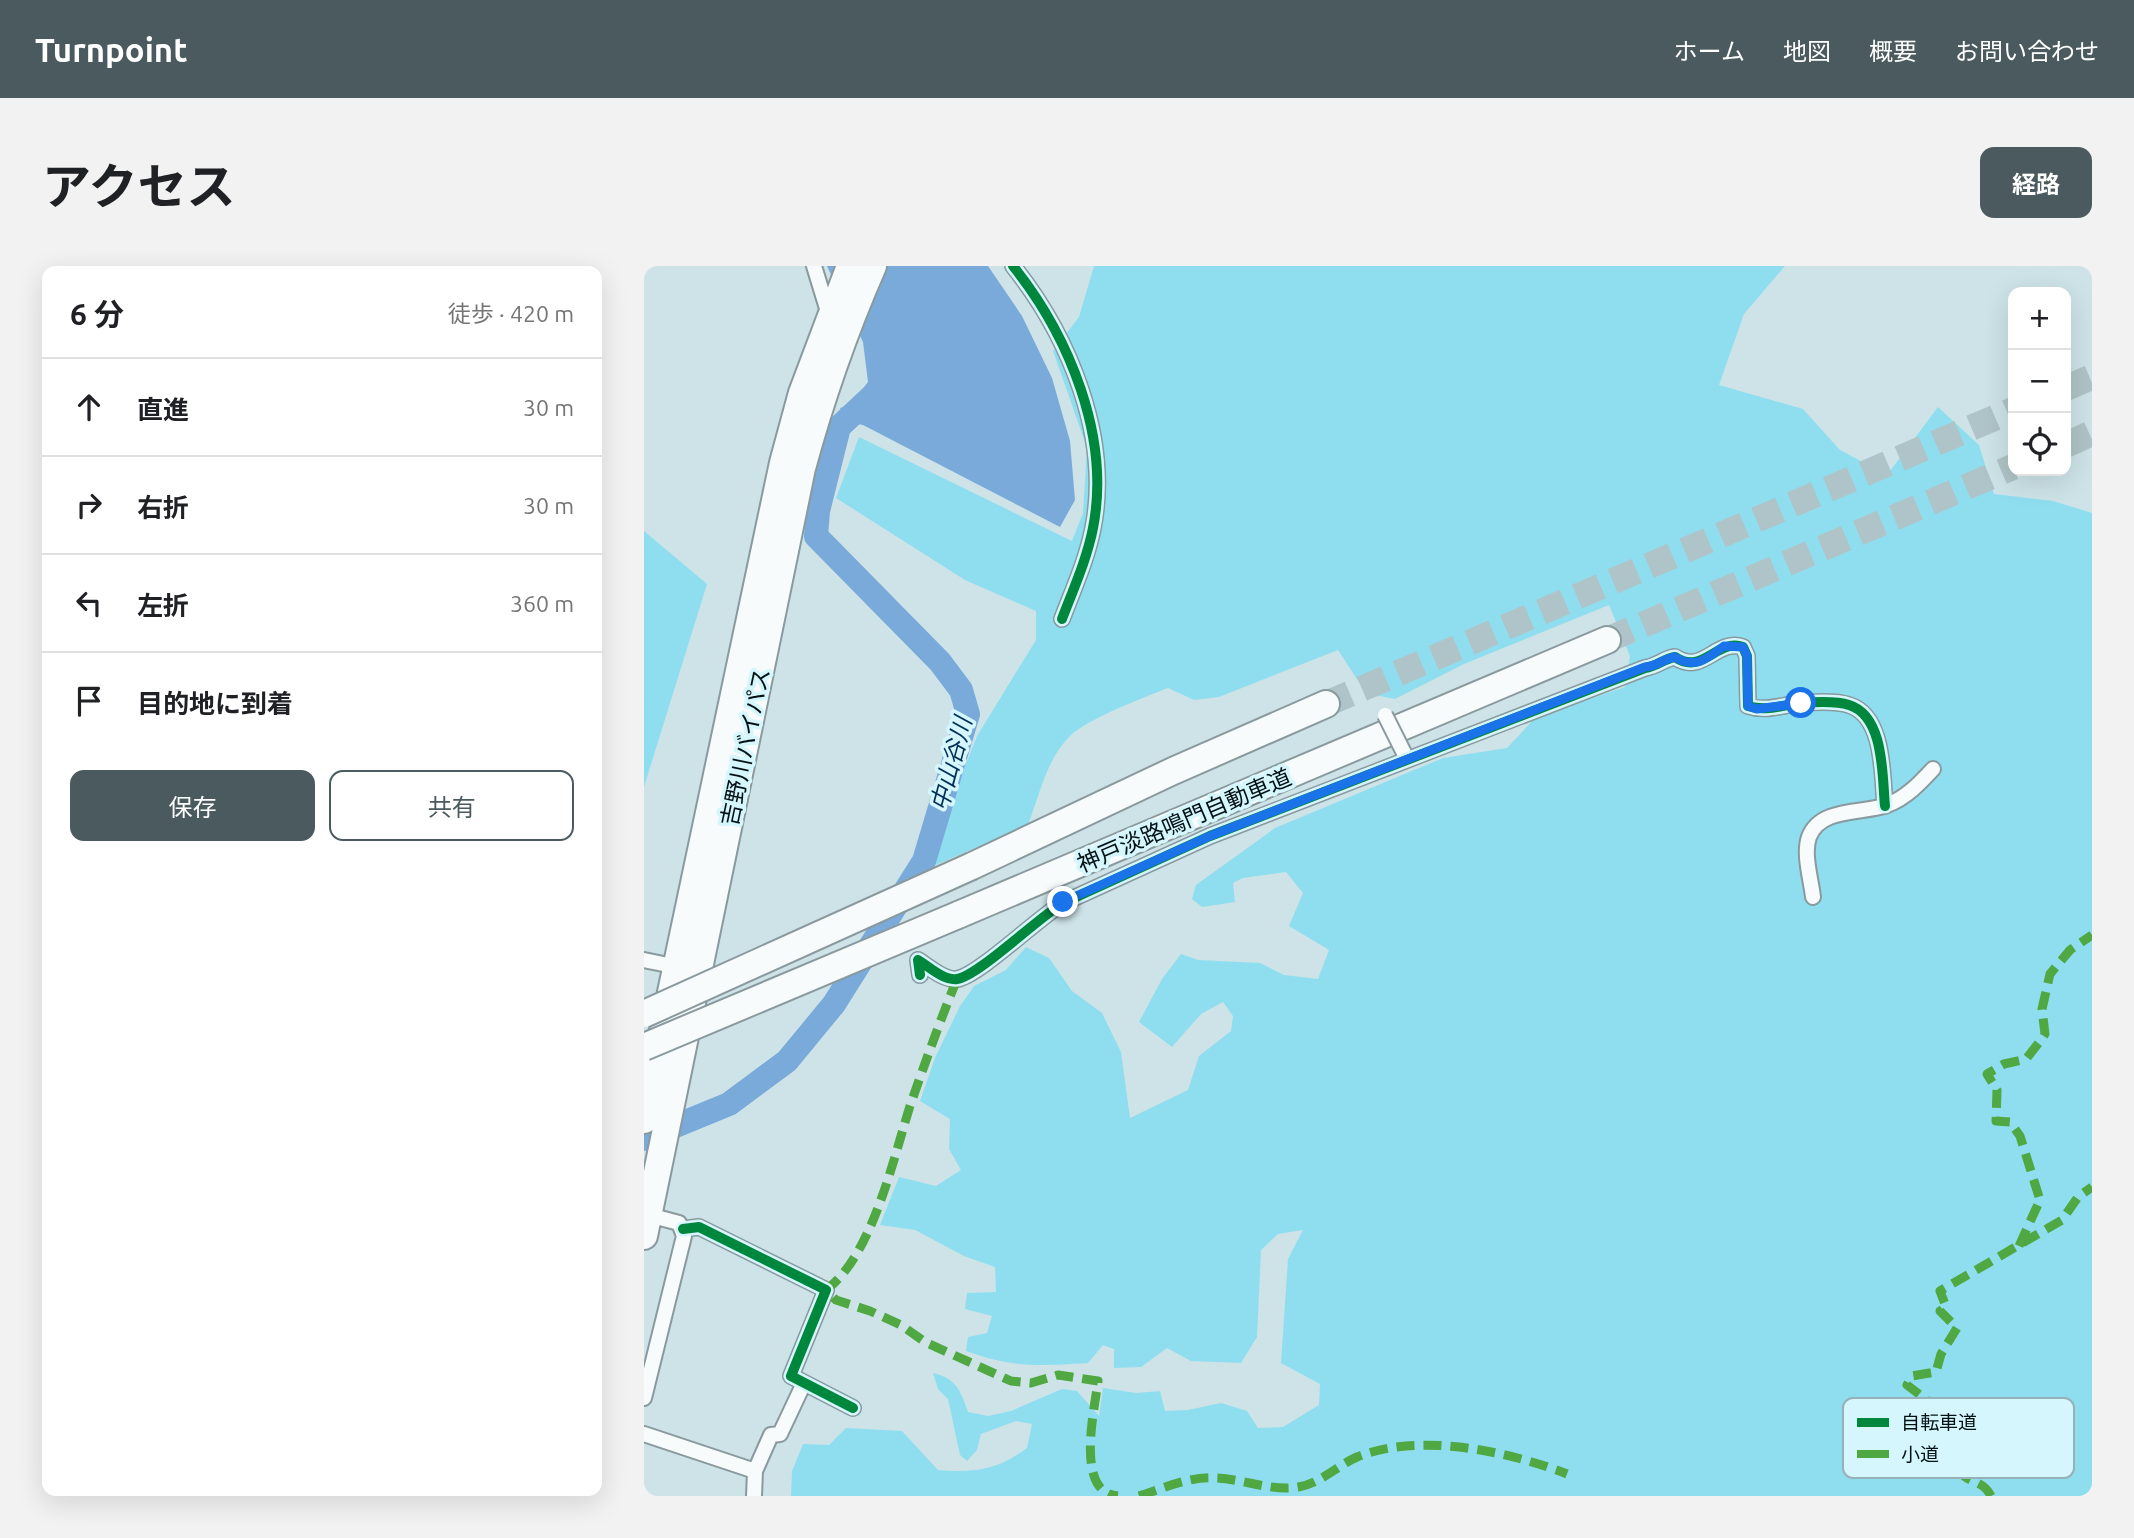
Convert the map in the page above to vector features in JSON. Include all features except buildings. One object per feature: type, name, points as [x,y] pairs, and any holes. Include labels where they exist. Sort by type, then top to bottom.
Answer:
[{"type":"highway","name":"吉野川バイパス","points":[[645,1221],[671,1110],[802,468],[820,402],[838,310],[850,266]]},
{"type":"highway","name":"吉野川バイパス","points":[[644,1118],[783,463],[802,393],[838,310],[873,266]]},
{"type":"highway","name":"神戸淡路鳴門自動車道","points":[[644,1047],[1607,640]]},
{"type":"highway","name":"神戸淡路鳴門自動車道","points":[[644,1014],[972,866],[1173,771],[1326,704]]},
{"type":"street","points":[[814,266],[838,310]]},
{"type":"street","points":[[1013,266],[1037,296],[1069,358],[1089,418],[1098,486],[1093,529],[1062,619]]},
{"type":"street","points":[[920,975],[918,960],[945,977],[957,979],[973,970],[1063,902],[1210,836],[1455,739],[1645,667],[1658,666],[1666,659],[1675,657],[1683,663],[1695,664],[1705,661],[1724,646],[1734,644],[1743,647],[1747,656],[1748,706],[1757,709],[1801,703],[1849,705],[1865,715],[1877,743],[1885,806]]},
{"type":"street","points":[[1385,715],[1406,759]]},
{"type":"street","points":[[1813,897],[1808,853],[1809,838],[1816,827],[1847,811],[1885,806],[1909,792],[1933,769]]},
{"type":"street","points":[[644,960],[678,967]]},
{"type":"street","points":[[645,1221],[668,1218],[683,1229],[699,1227],[826,1290],[790,1376],[853,1408]]},
{"type":"street","points":[[644,1398],[660,1325],[682,1250],[683,1229]]},
{"type":"street","points":[[754,1496],[755,1471],[771,1435],[780,1434],[804,1383]]},
{"type":"street","points":[[644,1434],[755,1471]]},
{"type":"shaded area","points":[[827,266],[988,266],[1022,316],[1052,378],[1070,441],[1075,500],[1060,527],[863,425],[848,422],[840,408],[850,405],[868,382],[863,342]]},
{"type":"shaded area","points":[[1094,266],[1785,266],[1744,314],[1719,385],[1803,409],[1840,450],[1887,475],[1938,407],[1979,445],[1994,494],[2053,501],[2092,513],[2092,1496],[791,1496],[792,1471],[803,1444],[829,1445],[846,1428],[902,1431],[938,1470],[986,1468],[1006,1461],[1027,1448],[1032,1424],[1016,1421],[981,1434],[977,1450],[967,1461],[960,1455],[948,1399],[938,1389],[933,1373],[947,1378],[956,1386],[968,1412],[988,1416],[1011,1411],[1062,1389],[1077,1391],[1099,1416],[1103,1388],[1136,1393],[1160,1391],[1165,1411],[1188,1410],[1221,1403],[1247,1411],[1258,1428],[1283,1427],[1319,1405],[1320,1384],[1281,1363],[1288,1259],[1303,1230],[1278,1234],[1261,1250],[1257,1337],[1241,1363],[1191,1361],[1167,1348],[1141,1367],[1114,1368],[1114,1349],[1103,1345],[1088,1363],[1055,1365],[1012,1363],[966,1351],[968,1337],[987,1333],[992,1316],[965,1309],[967,1293],[996,1292],[995,1267],[964,1256],[915,1230],[880,1225],[899,1177],[936,1186],[961,1170],[949,1149],[950,1119],[920,1101],[935,1058],[960,1006],[974,986],[1006,970],[1026,947],[1049,958],[1072,991],[1102,1013],[1121,1052],[1130,1118],[1188,1090],[1199,1056],[1231,1031],[1233,1016],[1223,1002],[1201,1014],[1172,1047],[1139,1022],[1162,979],[1181,954],[1198,960],[1260,963],[1284,975],[1318,979],[1329,950],[1289,926],[1303,893],[1286,872],[1243,878],[1233,883],[1235,902],[1202,907],[1192,899],[1196,885],[1275,828],[1443,758],[1507,748],[1536,717],[1625,687],[1630,656],[1609,605],[1464,664],[1395,699],[1366,693],[1338,650],[1219,697],[1194,700],[1168,688],[1102,716],[1070,736],[1055,755],[1028,825],[931,867],[951,802],[977,736],[1036,640],[1036,611],[965,580],[836,498],[859,437],[1072,541],[1083,513],[1087,448],[1053,351],[1079,317]]},
{"type":"shaded area","points":[[644,531],[707,584],[644,787]]},
{"type":"waterway","name":"中山谷川","points":[[644,1139],[729,1104],[787,1061],[834,1004],[924,861],[968,714],[961,690],[940,662],[816,536],[818,511],[839,427],[870,398]]},
{"type":"tunnel","points":[[2071,386],[2092,377]]},
{"type":"tunnel","points":[[1326,704],[2008,412]]},
{"type":"tunnel","points":[[2071,443],[2092,433]]},
{"type":"tunnel","points":[[1607,640],[2008,469]]},
{"type":"marked path","points":[[2019,1246],[2040,1200],[2020,1136],[2010,1122],[1996,1121],[1997,1090],[1987,1074],[2004,1064],[2026,1059],[2041,1040],[2045,1034],[2042,1009],[2050,974],[2070,950],[2092,935]]},
{"type":"marked path","points":[[957,979],[910,1106],[879,1205],[856,1254],[842,1275],[826,1290],[836,1300],[901,1325],[925,1342],[1011,1381],[1031,1383],[1058,1375],[1098,1381],[1091,1428],[1092,1465],[1096,1481],[1104,1491],[1118,1496]]},
{"type":"marked path","points":[[1924,1398],[1907,1385],[1912,1376],[1936,1372],[1941,1354],[1957,1328],[1940,1311],[1946,1307],[1940,1291],[2062,1220],[2078,1197],[2092,1187]]},
{"type":"marked path","points":[[1139,1496],[1177,1483],[1206,1478],[1281,1488],[1300,1487],[1357,1457],[1408,1446],[1435,1445],[1491,1452],[1567,1474]]},
{"type":"marked path","points":[[1968,1478],[1982,1486],[1991,1496]]},
{"type":"cycle path","points":[[1013,266],[1052,324],[1068,356],[1081,389],[1096,459],[1097,493],[1093,528],[1062,619]]},
{"type":"cycle path","points":[[920,975],[918,960],[947,978],[957,979],[967,975],[1063,903],[1210,836],[1667,659],[1675,657],[1685,662],[1694,662],[1725,647],[1743,647],[1747,656],[1748,706],[1768,708],[1832,702],[1849,705],[1861,711],[1869,721],[1879,749],[1885,806]]},
{"type":"cycle path","points":[[683,1229],[699,1227],[826,1290],[791,1376],[853,1408]]},
{"type":"route","points":[[1063,902],[1175,850],[1407,762],[1455,739],[1625,677],[1645,667],[1658,666],[1666,659],[1675,657],[1683,663],[1695,664],[1705,661],[1724,646],[1734,644],[1743,647],[1747,656],[1745,692],[1748,706],[1757,709],[1801,703]]}]
